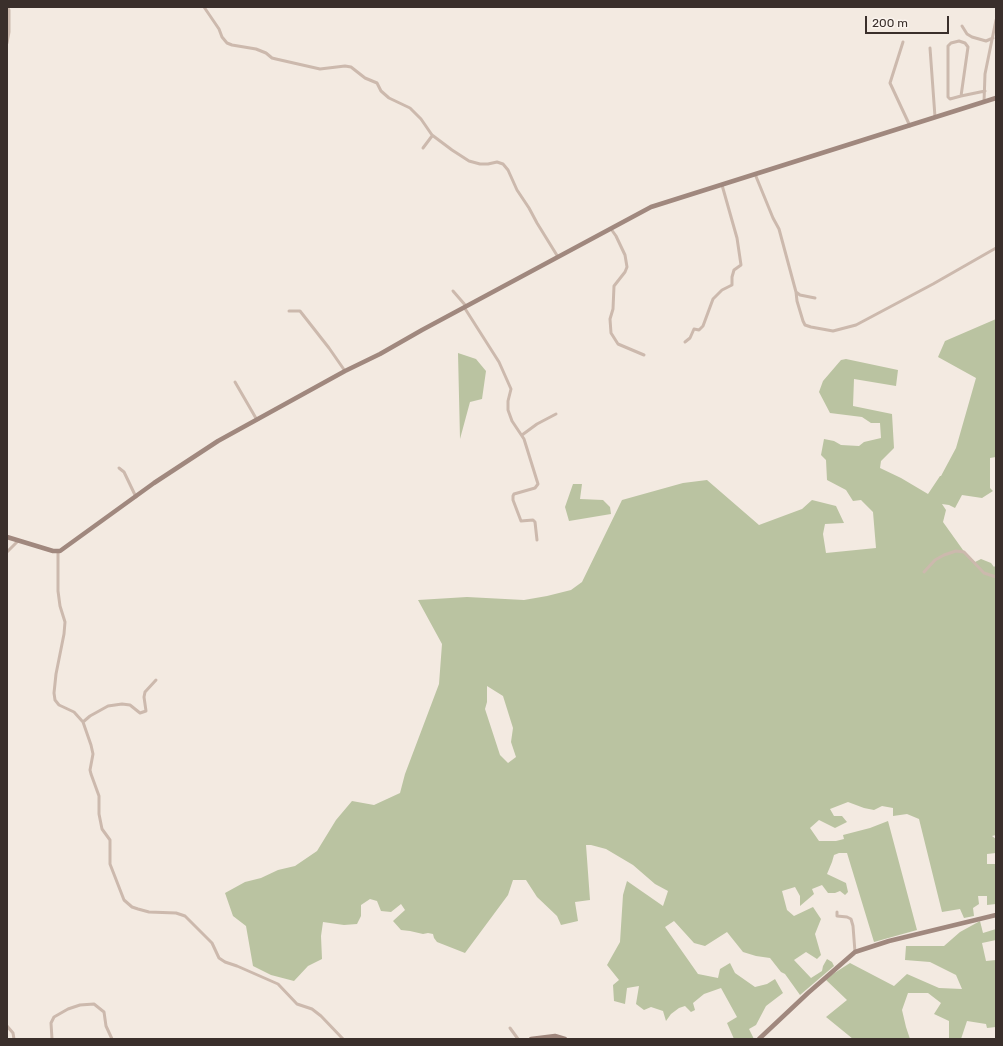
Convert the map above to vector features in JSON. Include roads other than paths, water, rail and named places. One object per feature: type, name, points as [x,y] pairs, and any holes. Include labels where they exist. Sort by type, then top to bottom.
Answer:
[{"type":"main road","points":[[7,537],[58,552],[154,483],[204,450],[345,371],[380,354],[651,206],[996,98]]},
{"type":"main road","points":[[759,1039],[855,952],[889,941],[996,915]]},
{"type":"main road","points":[[531,1039],[544,1036],[555,1036],[565,1039]]},
{"type":"street","points":[[7,7],[9,10],[9,32],[7,43]]},
{"type":"street","points":[[204,7],[219,29],[222,37],[232,45],[256,48],[272,58],[320,69],[345,66],[351,68],[377,83],[381,91],[389,98],[410,108],[421,119],[432,136],[469,161],[480,164],[497,162],[503,164],[508,170],[517,190],[558,257]]},
{"type":"street","points":[[984,102],[987,59],[996,20]]},
{"type":"street","points":[[962,26],[967,34],[972,38],[986,41],[993,38]]},
{"type":"street","points":[[903,42],[890,83],[910,126]]},
{"type":"street","points":[[961,96],[968,47],[965,43],[955,42],[949,44],[948,46],[948,97],[950,99],[984,91]]},
{"type":"street","points":[[930,48],[935,117]]},
{"type":"street","points":[[423,148],[432,136]]},
{"type":"street","points":[[755,174],[781,234],[803,321],[811,327],[833,331],[856,325],[996,248]]},
{"type":"street","points":[[685,342],[690,338],[694,329],[699,330],[703,326],[713,299],[722,290],[732,285],[734,270],[741,265],[737,238],[722,185]]},
{"type":"street","points":[[611,229],[625,255],[627,267],[614,286],[613,310],[610,319],[611,333],[618,344],[644,355]]},
{"type":"street","points":[[453,291],[465,307],[499,362],[511,389],[508,401],[508,410],[512,420],[522,435],[538,484],[535,488],[514,494],[513,500],[521,521],[533,520],[535,522],[537,540]]},
{"type":"street","points":[[796,292],[800,295],[814,298]]},
{"type":"street","points":[[289,311],[300,311],[345,371]]},
{"type":"street","points":[[235,382],[257,420]]},
{"type":"street","points":[[522,435],[537,424],[556,414]]},
{"type":"street","points":[[119,468],[124,472],[136,497]]},
{"type":"street","points":[[7,552],[20,540]]},
{"type":"street","points":[[924,572],[935,560],[956,551],[964,552],[984,573],[996,577]]},
{"type":"street","points":[[58,552],[58,591],[60,606],[65,622],[56,674],[54,696],[59,705],[74,712],[83,722],[91,745],[93,754],[90,770],[99,796],[99,814],[102,829],[110,840],[110,864],[124,900],[132,907],[149,912],[176,913],[185,916],[212,943],[219,958],[225,962],[238,966],[278,984],[297,1004],[312,1009],[321,1016],[343,1039]]},
{"type":"street","points":[[83,722],[90,716],[108,706],[122,704],[130,705],[140,713],[146,710],[144,697],[145,692],[156,680]]},
{"type":"street","points":[[837,912],[837,916],[851,919],[855,952]]},
{"type":"street","points":[[52,1039],[51,1023],[54,1017],[68,1009],[80,1005],[94,1004],[104,1012],[106,1026],[112,1039]]},
{"type":"street","points":[[7,1026],[17,1039]]},
{"type":"street","points":[[510,1028],[518,1039]]},
{"type":"street","points":[[12,1033],[14,1039]]}]
